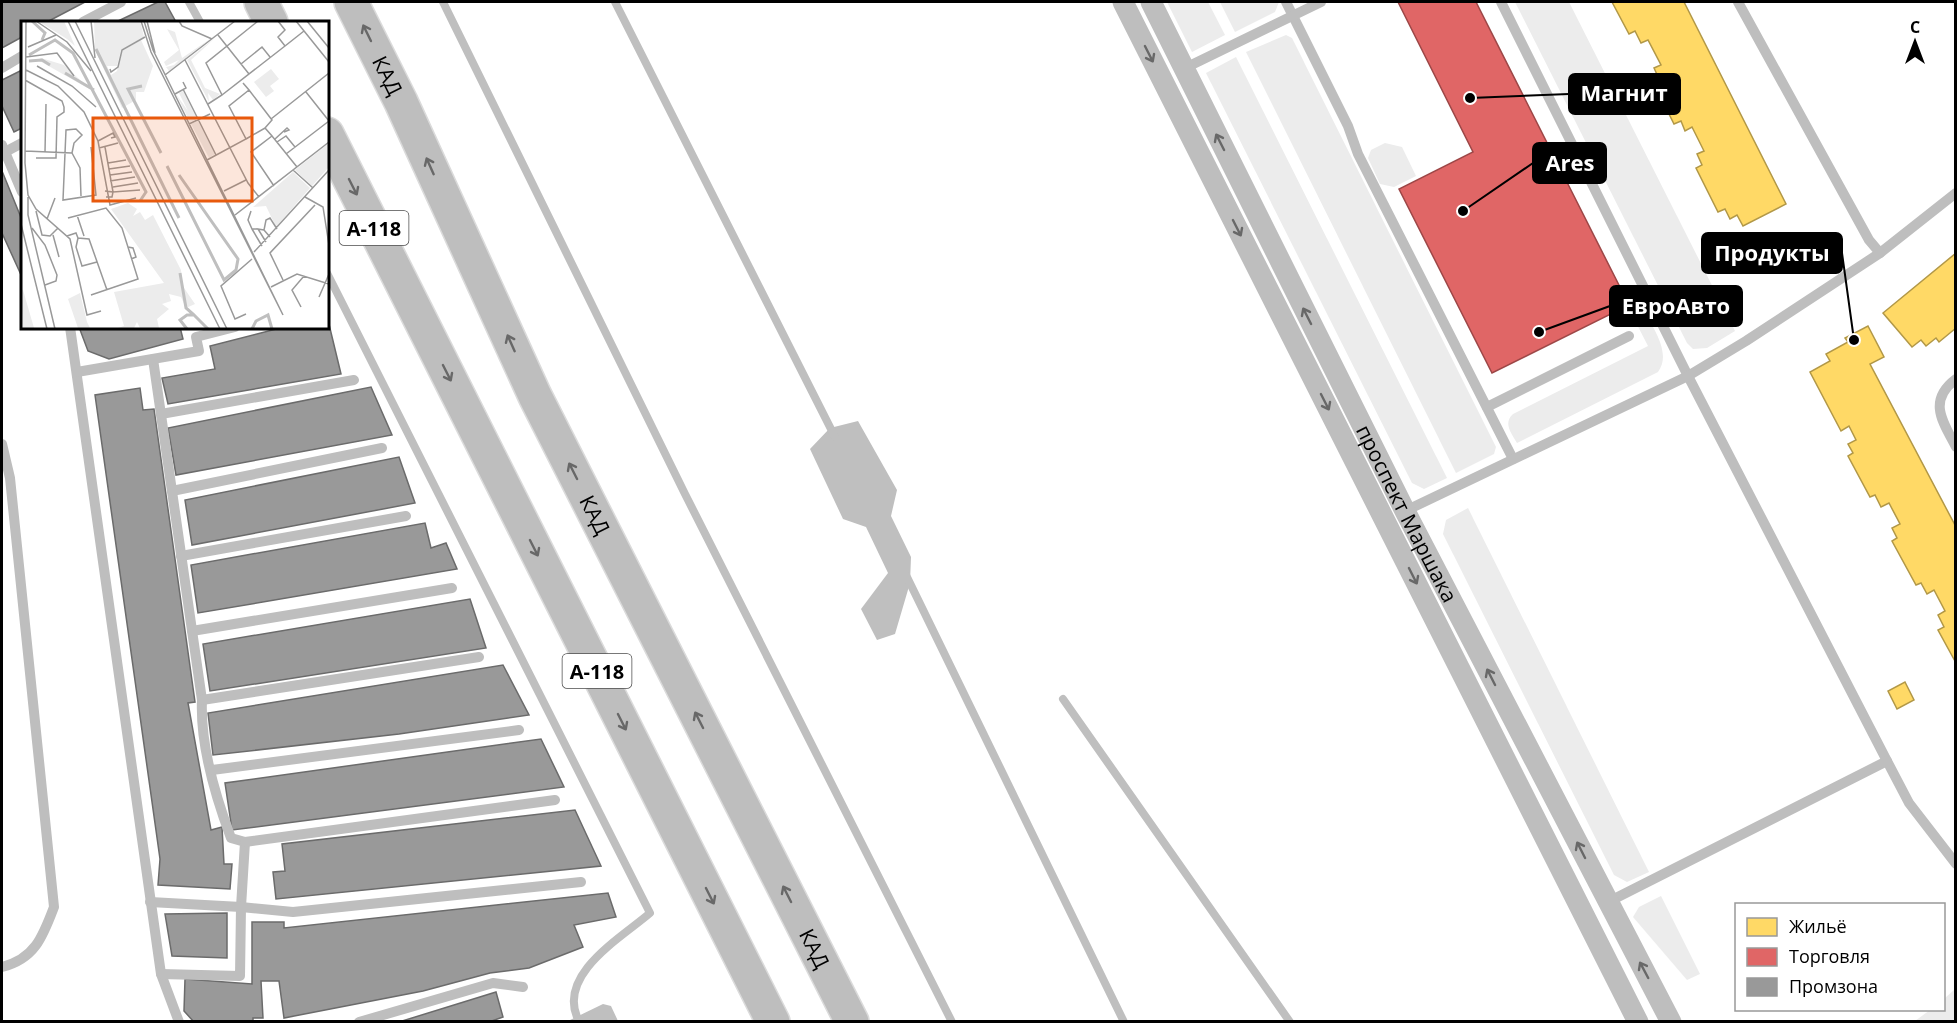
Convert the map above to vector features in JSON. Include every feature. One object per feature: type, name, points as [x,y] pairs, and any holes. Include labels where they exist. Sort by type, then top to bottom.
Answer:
[{"type":"highway","points":[[261,2],[270,21]]},
{"type":"highway","name":"КАД","points":[[351,2],[401,102],[535,396],[852,1022]]},
{"type":"highway","name":"А-118","points":[[328,136],[773,1022]]},
{"type":"street","name":"проспект Маршака","points":[[1123,2],[1638,1022]]},
{"type":"street","name":"проспект Маршака","points":[[1152,2],[1183,69],[1405,511],[1671,1022]]},
{"type":"lane","points":[[85,21],[121,2]]},
{"type":"lane","points":[[1286,2],[1348,126],[1358,154],[1513,459]]},
{"type":"lane","points":[[1183,69],[1321,2]]},
{"type":"lane","points":[[1501,2],[1688,376],[1909,803],[1956,864]]},
{"type":"lane","points":[[1738,2],[1869,240],[1880,253]]},
{"type":"lane","points":[[2,68],[21,57]]},
{"type":"lane","points":[[21,143],[3,149],[21,190]]},
{"type":"lane","points":[[1405,511],[1688,376],[1746,341],[1880,253],[1956,193]]},
{"type":"lane","points":[[70,328],[161,974],[179,1022]]},
{"type":"lane","points":[[76,372],[199,351],[196,337],[231,328]]},
{"type":"lane","points":[[1487,407],[1629,336]]},
{"type":"lane","points":[[153,359],[202,700],[201,716],[218,803],[231,838],[244,842],[555,800]]},
{"type":"lane","points":[[1956,379],[1941,396],[1938,413],[1956,447]]},
{"type":"lane","points":[[161,414],[354,380]]},
{"type":"lane","points":[[2,444],[10,478],[54,907],[41,942],[16,963],[2,967]]},
{"type":"lane","points":[[172,491],[382,448]]},
{"type":"lane","points":[[181,556],[406,516]]},
{"type":"lane","points":[[192,631],[452,588]]},
{"type":"lane","points":[[202,700],[479,657]]},
{"type":"lane","points":[[212,770],[519,730]]},
{"type":"lane","points":[[1608,902],[1887,761]]},
{"type":"lane","points":[[161,974],[240,976],[244,842]]},
{"type":"lane","points":[[150,902],[293,912],[581,882]]},
{"type":"lane","points":[[359,1022],[493,983],[523,987]]},
{"type":"shaded area","points":[[1167,2],[1208,2],[1225,35],[1192,52]]},
{"type":"shaded area","points":[[1220,2],[1279,2],[1275,12],[1235,32]]},
{"type":"shaded area","points":[[1515,2],[1569,2],[1735,331],[1707,348],[1693,349],[1687,343]]},
{"type":"shaded area","points":[[1286,35],[1292,38],[1496,447],[1494,454],[1456,473],[1246,52]]},
{"type":"shaded area","points":[[1236,57],[1447,478],[1424,489],[1412,483],[1206,73]]},
{"type":"shaded area","points":[[1385,143],[1402,147],[1416,176],[1394,187],[1380,184],[1368,158],[1371,150]]},
{"type":"shaded area","points":[[1641,305],[1662,347],[1662,364],[1658,372],[1517,443],[1508,424],[1513,414],[1648,346],[1630,311]]},
{"type":"shaded area","points":[[858,421],[897,490],[891,516],[911,557],[910,583],[895,634],[877,640],[861,609],[888,573],[866,527],[843,519],[810,449],[830,428]]},
{"type":"shaded area","points":[[1468,508],[1649,872],[1627,882],[1614,875],[1443,534],[1446,520]]},
{"type":"shaded area","points":[[1661,896],[1700,974],[1687,980],[1633,917],[1639,907]]},
{"type":"shaded area","points":[[1955,989],[1955,1021],[1915,1021],[1929,1011],[1945,1011],[1945,998]]},
{"type":"shaded area","points":[[603,1004],[611,1006],[618,1021],[568,1021]]},
{"type":"building: Жильё","points":[[1612,2],[1684,2],[1786,204],[1743,226],[1737,215],[1730,219],[1725,209],[1718,212],[1696,168],[1702,165],[1697,154],[1704,151],[1692,127],[1685,131],[1681,121],[1674,124],[1653,82],[1659,79],[1654,68],[1661,65],[1648,40],[1641,43],[1635,31],[1629,34]]},
{"type":"building: Жильё","points":[[1956,253],[1956,328],[1939,342],[1936,338],[1926,346],[1921,340],[1912,347],[1883,313]]},
{"type":"building: Жильё","points":[[1868,326],[1884,357],[1870,364],[1956,527],[1956,663],[1938,630],[1944,627],[1938,615],[1945,611],[1934,590],[1927,594],[1921,583],[1916,585],[1892,541],[1897,538],[1892,528],[1900,524],[1889,503],[1881,507],[1875,495],[1870,497],[1848,456],[1853,453],[1848,444],[1856,440],[1849,426],[1841,431],[1810,372],[1830,361],[1826,354],[1848,342],[1845,338]]},
{"type":"building: Жильё","points":[[1905,682],[1914,700],[1897,709],[1888,691]]},
{"type":"building: Торговля","points":[[1398,2],[1476,2],[1629,305],[1492,373],[1399,189],[1473,152]]},
{"type":"building: Промзона","points":[[2,2],[85,2],[49,21],[21,21],[21,38],[2,48]]},
{"type":"building: Промзона","points":[[158,2],[165,2],[175,21],[118,21]]},
{"type":"building: Промзона","points":[[21,70],[21,128],[14,132],[2,106],[2,80]]},
{"type":"building: Промзона","points":[[2,171],[21,218],[21,275],[2,233]]},
{"type":"building: Промзона","points":[[328,320],[341,374],[168,404],[162,378],[215,369],[210,346],[280,328],[328,328]]},
{"type":"building: Промзона","points":[[79,328],[180,328],[183,339],[109,359],[88,351]]},
{"type":"building: Промзона","points":[[371,387],[392,435],[176,475],[168,428]]},
{"type":"building: Промзона","points":[[140,388],[143,410],[154,409],[195,702],[188,703],[211,830],[222,827],[224,864],[232,864],[230,889],[158,885],[160,859],[95,395]]},
{"type":"building: Промзона","points":[[399,457],[415,503],[192,545],[185,500]]},
{"type":"building: Промзона","points":[[425,523],[431,548],[446,543],[457,569],[198,613],[191,565]]},
{"type":"building: Промзона","points":[[470,599],[486,648],[210,691],[203,644]]},
{"type":"building: Промзона","points":[[503,665],[529,715],[399,734],[213,755],[208,713]]},
{"type":"building: Промзона","points":[[541,739],[564,787],[232,830],[225,783]]},
{"type":"building: Промзона","points":[[575,810],[601,866],[276,899],[273,872],[285,871],[282,844]]},
{"type":"building: Промзона","points":[[608,893],[616,917],[574,925],[583,947],[529,968],[490,973],[423,991],[284,1018],[279,981],[261,981],[263,1018],[253,1018],[253,1022],[194,1022],[184,1011],[185,979],[252,984],[252,922],[284,922],[284,928]]},
{"type":"building: Промзона","points":[[227,913],[227,958],[172,956],[165,914]]},
{"type":"building: Промзона","points":[[496,992],[503,1017],[489,1022],[399,1022]]},
{"type":"waterway","points":[[189,2],[199,21]]},
{"type":"waterway","points":[[443,2],[685,494],[952,1022]]},
{"type":"waterway","points":[[615,2],[835,437]]},
{"type":"waterway","points":[[328,275],[650,913],[609,945],[585,971],[577,986],[574,1001],[577,1017]]},
{"type":"waterway","points":[[906,575],[1124,1022]]},
{"type":"waterway","points":[[1063,699],[1290,1022]]},
{"type":"place","name":"Магнит","points":[[1470,98]]},
{"type":"place","name":"Ares","points":[[1463,211]]},
{"type":"place","name":"ЕвроАвто","points":[[1539,332]]},
{"type":"place","name":"Продукты","points":[[1854,340]]}]
